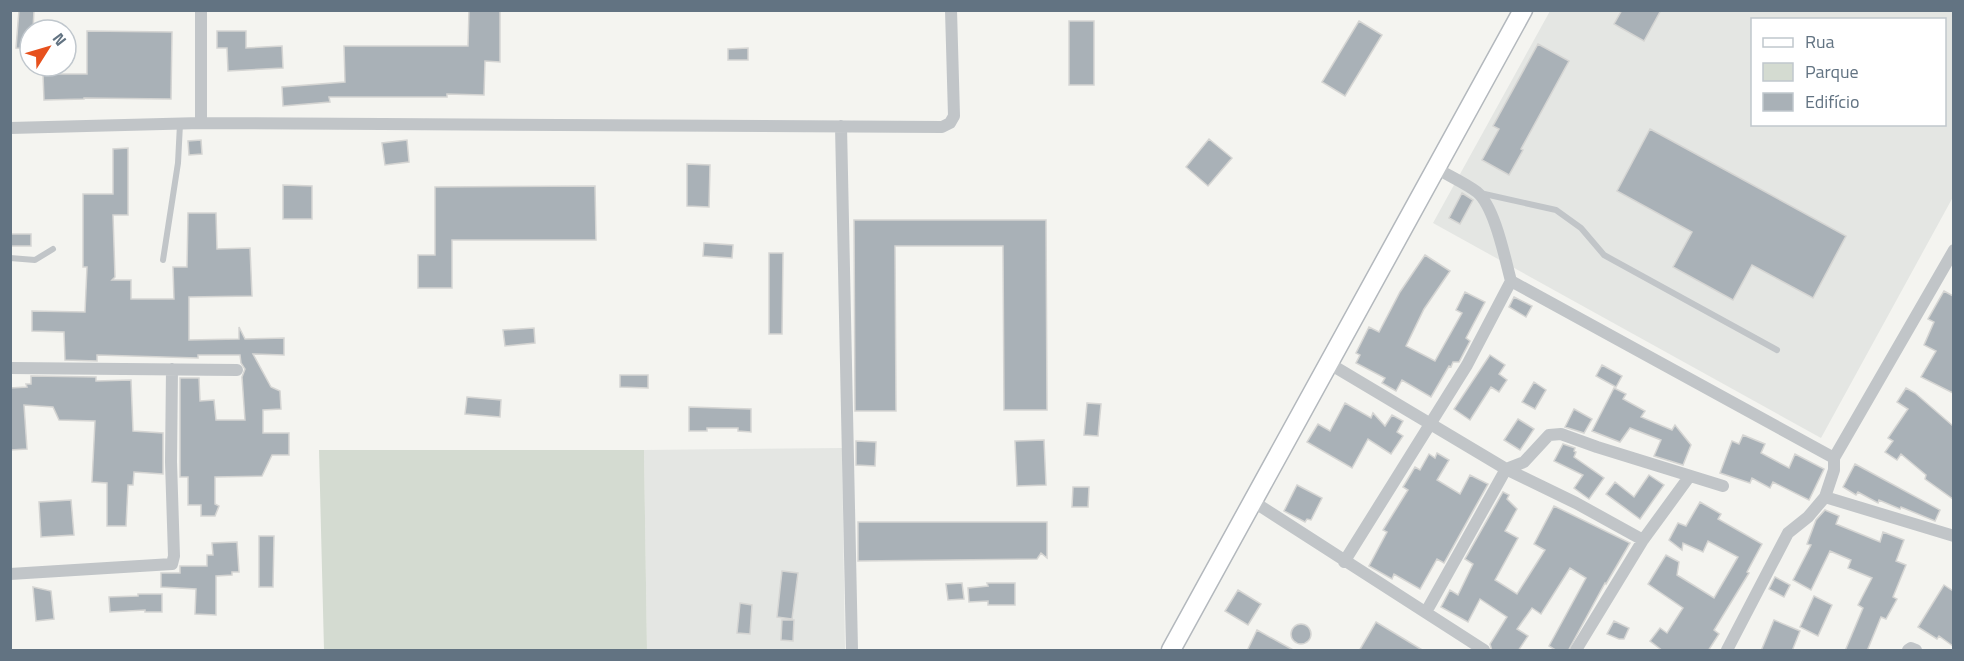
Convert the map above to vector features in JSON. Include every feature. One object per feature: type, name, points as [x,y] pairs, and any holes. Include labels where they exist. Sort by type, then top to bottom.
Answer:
[{"type":"street","points":[[201,10],[201,123]]},
{"type":"street","points":[[10,129],[201,123],[942,127],[950,123],[954,116],[951,10]]},
{"type":"street","points":[[1172,647],[1254,502],[1522,10]]},
{"type":"street","points":[[842,126],[852,651]]},
{"type":"street","points":[[1344,561],[1467,365],[1511,281],[1491,212],[1479,193],[1436,168]]},
{"type":"street","points":[[1727,651],[1788,533],[1808,517],[1825,497],[1834,470],[1834,458],[1953,250]]},
{"type":"street","points":[[1511,281],[1834,458]]},
{"type":"street","points":[[1330,363],[1506,469],[1576,503],[1643,540]]},
{"type":"street","points":[[10,368],[237,370]]},
{"type":"street","points":[[10,574],[172,564],[174,556],[171,462],[172,369]]},
{"type":"street","points":[[1426,612],[1506,469],[1524,462],[1549,435],[1561,434],[1722,486]]},
{"type":"street","points":[[1576,651],[1643,540],[1689,477]]},
{"type":"street","points":[[1825,497],[1953,536]]},
{"type":"street","points":[[1254,502],[1484,651]]},
{"type":"street","points":[[1908,651],[1911,648],[1916,651]]},
{"type":"lane","points":[[163,260],[178,163],[180,124]]},
{"type":"lane","points":[[1479,193],[1556,210],[1581,228],[1604,255],[1777,350]]},
{"type":"lane","points":[[10,258],[35,261],[53,249]]},
{"type":"shaded area","points":[[1550,11],[1953,11],[1953,197],[1821,438],[1433,223]]},
{"type":"shaded area","points":[[842,448],[845,650],[647,650],[644,450]]},
{"type":"green space","points":[[319,450],[644,450],[647,650],[324,650]]},
{"type":"building","points":[[19,10],[34,10],[34,18],[18,18]]},
{"type":"building","points":[[469,10],[500,10],[500,62],[485,61],[484,95],[329,97],[330,102],[283,106],[282,87],[345,82],[344,46],[468,46]]},
{"type":"building","points":[[1622,10],[1661,10],[1644,41],[1614,24]]},
{"type":"building","points":[[1069,21],[1094,21],[1094,85],[1069,85]]},
{"type":"building","points":[[1359,21],[1382,35],[1345,96],[1322,82]]},
{"type":"building","points":[[18,23],[18,48],[16,48]]},
{"type":"building","points":[[87,31],[172,32],[171,99],[44,100],[43,78],[78,78],[78,74],[87,74]]},
{"type":"building","points":[[217,31],[246,31],[246,48],[282,46],[283,68],[228,71],[227,48],[217,48]]},
{"type":"building","points":[[1538,44],[1569,61],[1509,175],[1482,160],[1499,129],[1493,126]]},
{"type":"building","points":[[748,48],[748,60],[728,60],[728,49]]},
{"type":"building","points":[[1650,129],[1846,236],[1813,298],[1752,265],[1733,300],[1673,267],[1692,232],[1617,191]]},
{"type":"building","points":[[1209,139],[1232,158],[1208,186],[1186,167]]},
{"type":"building","points":[[201,140],[202,154],[189,155],[188,141]]},
{"type":"building","points":[[407,140],[409,162],[385,165],[382,143]]},
{"type":"building","points":[[128,148],[128,215],[113,215],[115,277],[112,280],[131,280],[131,299],[174,299],[173,267],[187,267],[188,213],[216,213],[217,249],[250,248],[252,296],[189,297],[189,340],[239,339],[239,327],[245,339],[284,338],[284,355],[253,354],[271,387],[280,391],[281,409],[263,410],[263,433],[289,433],[289,455],[272,455],[262,476],[215,477],[215,504],[219,506],[215,516],[201,516],[201,505],[188,505],[188,477],[180,477],[180,378],[199,378],[200,401],[214,400],[216,420],[245,420],[242,377],[245,369],[240,355],[198,355],[198,358],[97,355],[97,361],[65,360],[64,332],[32,331],[32,311],[85,312],[87,267],[83,267],[83,194],[113,194],[113,149]]},
{"type":"building","points":[[687,164],[710,165],[709,207],[687,206]]},
{"type":"building","points":[[283,185],[312,186],[312,219],[283,219]]},
{"type":"building","points":[[595,186],[596,240],[452,240],[452,288],[418,288],[418,255],[435,255],[435,187]]},
{"type":"building","points":[[1462,193],[1473,200],[1460,224],[1449,218]]},
{"type":"building","points":[[854,220],[1046,220],[1047,410],[1004,410],[1003,246],[895,246],[896,411],[855,411]]},
{"type":"building","points":[[10,234],[31,234],[31,246],[10,246]]},
{"type":"building","points":[[704,243],[733,245],[732,258],[703,256]]},
{"type":"building","points":[[769,253],[783,253],[782,334],[769,334]]},
{"type":"building","points":[[1425,255],[1450,271],[1424,309],[1406,346],[1435,361],[1462,313],[1456,310],[1465,292],[1485,302],[1466,338],[1470,341],[1459,362],[1453,362],[1451,367],[1449,366],[1431,397],[1402,380],[1396,391],[1382,383],[1385,378],[1356,363],[1360,355],[1356,353],[1369,327],[1379,332],[1400,292]]},
{"type":"building","points":[[1944,291],[1953,296],[1953,393],[1921,377],[1936,351],[1924,345],[1934,322],[1928,319]]},
{"type":"building","points":[[1514,297],[1532,306],[1526,317],[1509,307]]},
{"type":"building","points":[[534,328],[535,343],[505,346],[503,330]]},
{"type":"building","points":[[1490,355],[1505,365],[1499,374],[1507,380],[1499,392],[1491,387],[1470,420],[1454,409]]},
{"type":"building","points":[[1602,365],[1622,376],[1616,387],[1596,376]]},
{"type":"building","points":[[620,375],[648,375],[648,388],[620,387]]},
{"type":"building","points":[[31,376],[96,377],[96,381],[131,380],[133,431],[163,433],[163,474],[134,472],[133,485],[128,485],[126,526],[107,526],[107,483],[92,482],[95,421],[59,420],[53,407],[24,405],[27,449],[10,450],[10,388],[27,387],[26,384],[31,384]]},
{"type":"building","points":[[1534,382],[1546,390],[1535,409],[1522,402]]},
{"type":"building","points":[[1614,388],[1626,394],[1623,399],[1645,411],[1641,417],[1672,430],[1675,425],[1691,445],[1683,465],[1654,456],[1661,440],[1630,428],[1620,442],[1592,431]]},
{"type":"building","points":[[1906,388],[1953,426],[1953,499],[1925,479],[1926,475],[1901,454],[1897,460],[1885,452],[1893,441],[1888,438],[1908,409],[1897,402]]},
{"type":"building","points":[[467,397],[501,400],[500,417],[465,414]]},
{"type":"building","points":[[1087,403],[1101,404],[1098,436],[1084,435]]},
{"type":"building","points":[[1345,403],[1371,418],[1373,413],[1385,426],[1392,415],[1403,421],[1397,432],[1403,436],[1391,454],[1368,439],[1352,468],[1307,442],[1318,424],[1330,431]]},
{"type":"building","points":[[689,407],[751,409],[751,432],[738,431],[738,428],[707,428],[707,431],[689,431]]},
{"type":"building","points":[[1574,409],[1592,419],[1584,433],[1565,427]]},
{"type":"building","points":[[1518,419],[1534,429],[1520,450],[1504,440]]},
{"type":"building","points":[[1743,435],[1765,444],[1761,453],[1789,468],[1795,454],[1824,469],[1809,500],[1773,482],[1770,488],[1752,478],[1750,483],[1720,473],[1732,441],[1739,444]]},
{"type":"building","points":[[1044,440],[1046,485],[1017,486],[1015,441]]},
{"type":"building","points":[[856,441],[876,442],[875,466],[856,465]]},
{"type":"building","points":[[1563,444],[1575,448],[1574,457],[1604,478],[1589,499],[1574,488],[1583,475],[1554,461]]},
{"type":"building","points":[[1437,453],[1449,460],[1437,480],[1460,494],[1470,475],[1488,484],[1444,563],[1437,559],[1420,589],[1394,574],[1392,579],[1369,566],[1387,532],[1383,530],[1408,490],[1403,487],[1415,467],[1420,470],[1429,454],[1435,458]]},
{"type":"building","points":[[1855,464],[1940,510],[1935,521],[1879,500],[1878,503],[1858,492],[1856,495],[1843,487]]},
{"type":"building","points":[[1649,475],[1664,485],[1640,519],[1606,494],[1615,482],[1634,497]]},
{"type":"building","points":[[1297,485],[1322,498],[1311,520],[1307,519],[1305,522],[1284,511]]},
{"type":"building","points":[[1073,487],[1089,487],[1088,507],[1072,507]]},
{"type":"building","points":[[1503,492],[1509,495],[1507,499],[1517,509],[1505,531],[1518,538],[1495,580],[1517,594],[1545,550],[1534,544],[1554,506],[1630,543],[1568,651],[1557,651],[1549,646],[1586,578],[1570,568],[1541,614],[1532,608],[1517,629],[1528,636],[1518,651],[1492,651],[1490,644],[1507,617],[1480,599],[1468,622],[1441,607],[1450,590],[1458,595],[1473,564],[1465,559]]},
{"type":"building","points":[[71,500],[74,535],[41,537],[39,502]]},
{"type":"building","points":[[1700,502],[1721,514],[1718,519],[1762,544],[1747,572],[1749,573],[1714,630],[1719,634],[1708,651],[1663,651],[1650,641],[1660,628],[1667,633],[1683,608],[1648,584],[1666,555],[1679,562],[1677,575],[1714,598],[1738,557],[1708,541],[1703,552],[1683,543],[1682,550],[1669,540],[1678,523],[1686,526]]},
{"type":"building","points":[[1825,510],[1839,516],[1836,524],[1880,542],[1883,532],[1904,540],[1896,561],[1906,565],[1893,597],[1897,599],[1886,619],[1881,617],[1867,651],[1845,651],[1863,608],[1858,605],[1872,578],[1848,568],[1851,560],[1830,551],[1811,590],[1793,580],[1811,545],[1807,544],[1816,520]]},
{"type":"building","points":[[858,522],[1047,522],[1047,558],[1041,553],[1037,559],[858,561]]},
{"type":"building","points":[[259,536],[274,536],[273,587],[259,587]]},
{"type":"building","points":[[237,542],[239,572],[216,576],[216,615],[195,614],[196,589],[161,587],[161,573],[180,573],[180,566],[207,566],[207,555],[213,555],[212,543]]},
{"type":"building","points":[[782,571],[798,573],[792,619],[777,617]]},
{"type":"building","points":[[1775,577],[1790,585],[1784,597],[1769,589]]},
{"type":"building","points":[[962,583],[964,599],[948,600],[946,584]]},
{"type":"building","points":[[987,583],[1015,583],[1015,605],[988,605],[988,601],[969,602],[968,588],[988,586]]},
{"type":"building","points":[[1944,585],[1953,591],[1953,646],[1939,636],[1937,639],[1918,627]]},
{"type":"building","points":[[33,587],[51,591],[54,619],[36,621]]},
{"type":"building","points":[[1238,590],[1261,604],[1248,625],[1225,611]]},
{"type":"building","points":[[138,594],[162,594],[162,612],[145,612],[145,610],[110,612],[109,597],[138,596]]},
{"type":"building","points":[[1814,596],[1832,605],[1818,636],[1800,627]]},
{"type":"building","points":[[740,603],[752,605],[750,634],[737,633]]},
{"type":"building","points":[[782,620],[794,620],[793,641],[781,640]]},
{"type":"building","points":[[1774,620],[1800,631],[1792,651],[1761,651]]},
{"type":"building","points":[[1614,621],[1629,628],[1624,639],[1607,634]]},
{"type":"building","points":[[1376,622],[1424,651],[1359,651]]},
{"type":"building","points":[[1301,624],[1308,627],[1311,634],[1308,641],[1301,644],[1294,641],[1291,634],[1294,627]]},
{"type":"building","points":[[1257,630],[1295,651],[1247,651]]}]
